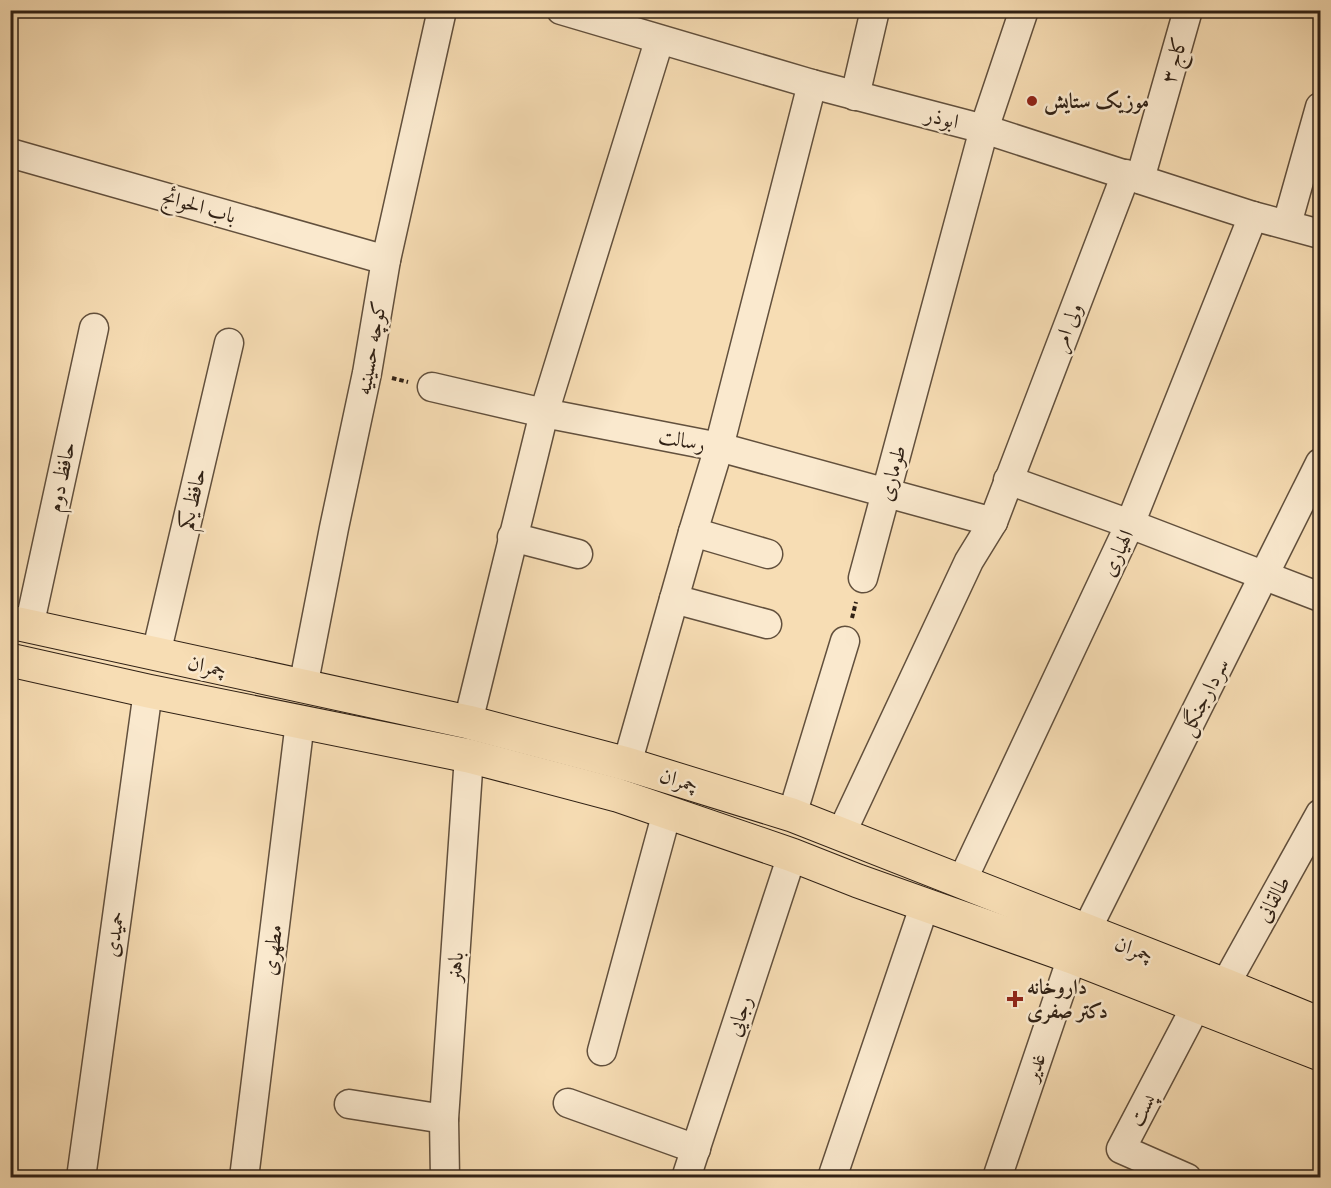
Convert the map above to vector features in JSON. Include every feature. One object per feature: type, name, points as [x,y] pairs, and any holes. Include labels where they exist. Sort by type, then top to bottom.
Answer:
[{"type":"main road","name":"چمران","points":[[20,624],[468,722],[627,764],[792,815],[962,881],[1196,1006],[1320,1054]]},
{"type":"main road","name":"چمران","points":[[11,664],[469,756],[617,795],[792,855],[925,904],[1225,984],[1320,1024]]},
{"type":"street","name":"کوچه حسینیه","points":[[303,687],[334,528],[368,373],[386,260],[442,10]]},
{"type":"street","name":"ابوذر","points":[[561,10],[812,84],[984,129],[1253,216],[1320,234]]},
{"type":"street","points":[[855,96],[875,10]]},
{"type":"street","name":"طوماری","points":[[863,578],[984,129],[1024,10]]},
{"type":"street","name":"کاج ۳","points":[[1133,176],[1188,10]]},
{"type":"street","points":[[468,722],[544,413],[660,41]]},
{"type":"street","points":[[627,764],[719,447],[812,84]]},
{"type":"street","points":[[1287,224],[1320,107]]},
{"type":"street","name":"باب الحوائج","points":[[10,153],[386,260]]},
{"type":"street","name":"ولی امر","points":[[841,834],[969,561],[993,522],[1008,480],[1133,176]]},
{"type":"street","name":"الهیاری","points":[[962,881],[1130,524],[1253,216]]},
{"type":"street","name":"حافظ دوم","points":[[20,624],[94,328]]},
{"type":"street","name":"حافظ یکم","points":[[156,654],[229,343]]},
{"type":"street","name":"رسالت","points":[[432,387],[544,413],[719,447],[993,522]]},
{"type":"street","name":"سردارجنگل","points":[[1079,944],[1320,463]]},
{"type":"street","points":[[1008,480],[1320,597]]},
{"type":"street","points":[[693,532],[768,554]]},
{"type":"street","points":[[512,537],[578,554]]},
{"type":"street","points":[[674,599],[767,624]]},
{"type":"street","points":[[792,815],[845,642]]},
{"type":"street","name":"حمیدی","points":[[81,1178],[148,691]]},
{"type":"street","name":"مطهری","points":[[244,1178],[300,722]]},
{"type":"street","name":"باهنر","points":[[445,1178],[444,1119],[469,756]]},
{"type":"street","points":[[602,1051],[667,812]]},
{"type":"street","name":"طالقانی","points":[[1225,984],[1320,814]]},
{"type":"street","name":"رجایی","points":[[686,1178],[792,855]]},
{"type":"street","points":[[832,1178],[925,904]]},
{"type":"street","name":"غدیر","points":[[997,1178],[1079,944]]},
{"type":"street","name":"پست","points":[[1187,1178],[1121,1149],[1196,1006]]},
{"type":"street","points":[[568,1103],[696,1149]]},
{"type":"street","points":[[349,1104],[444,1119]]},
{"type":"path","points":[[368,373],[432,387]]},
{"type":"path","points":[[845,642],[863,578]]},
{"type":"place","name":"موزیک ستایش","points":[[1032,101]]},
{"type":"place","name":"داروخانه دکتر صفری","points":[[1015,999]]}]
